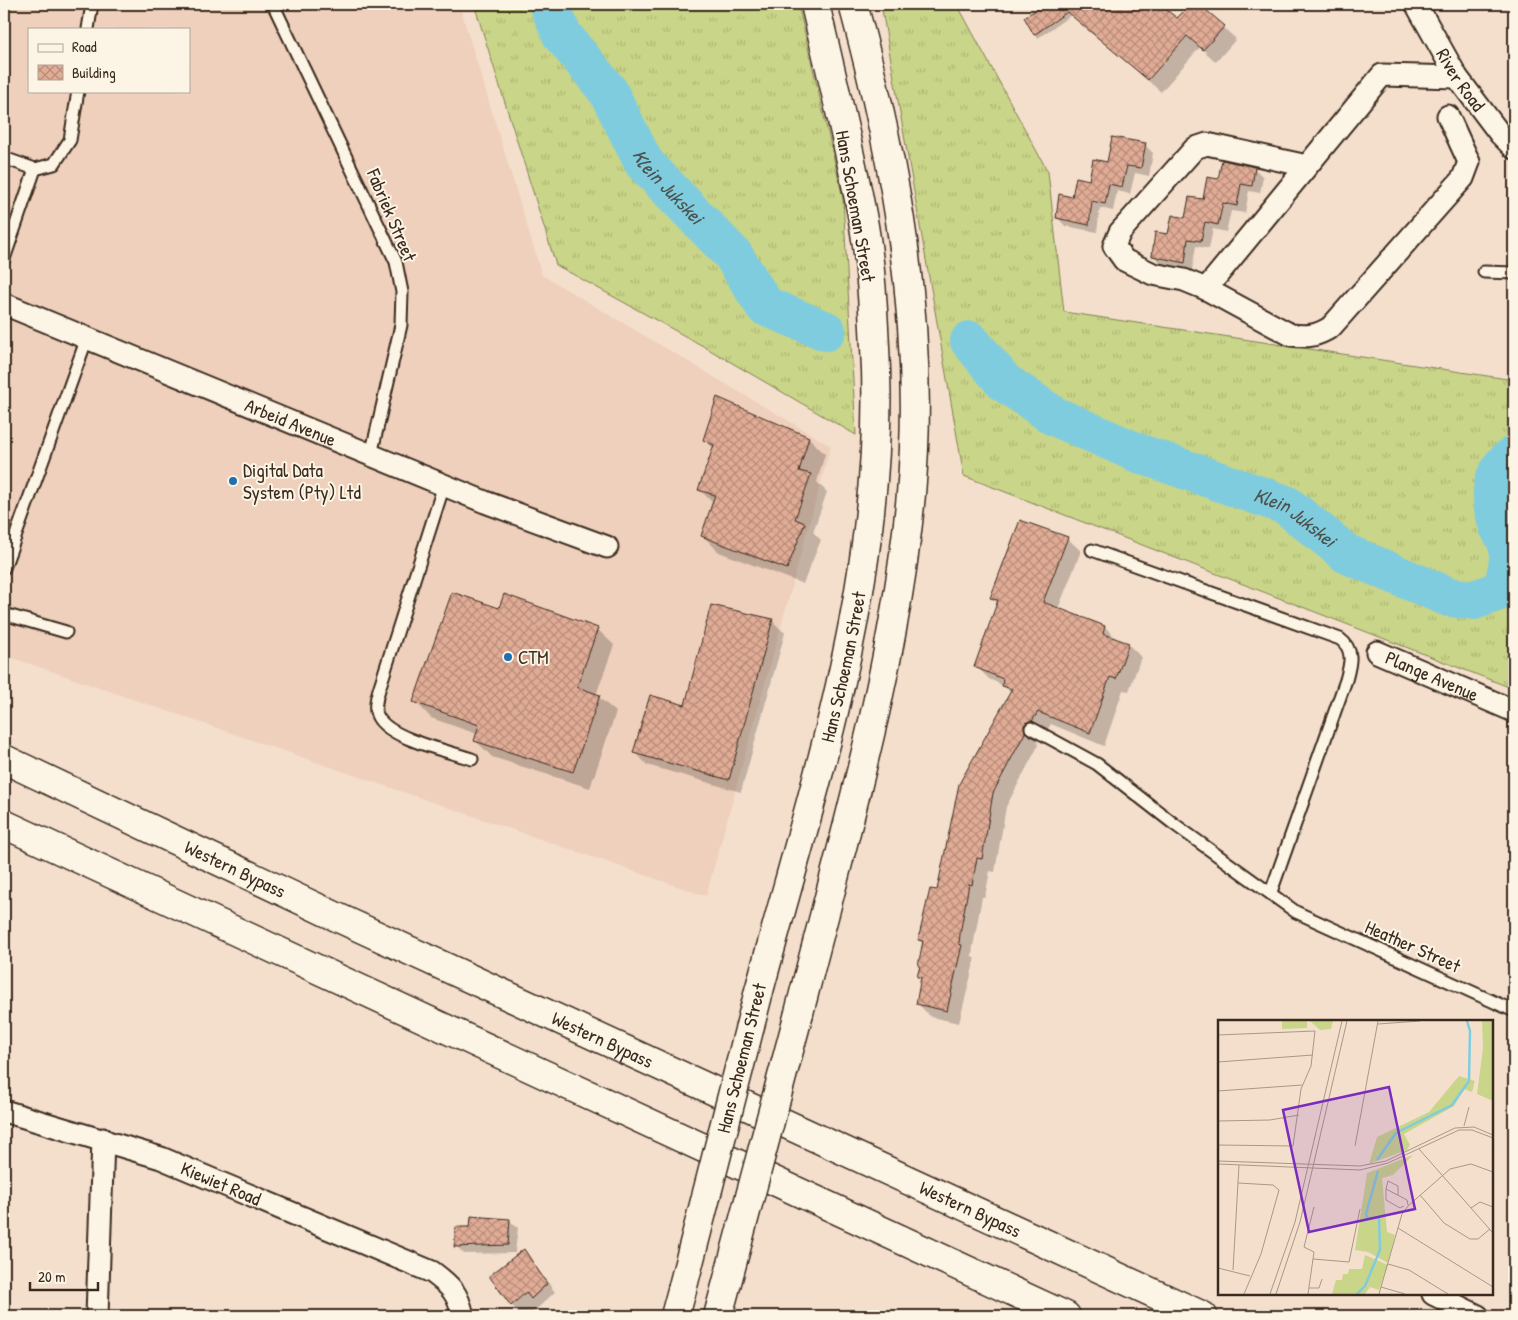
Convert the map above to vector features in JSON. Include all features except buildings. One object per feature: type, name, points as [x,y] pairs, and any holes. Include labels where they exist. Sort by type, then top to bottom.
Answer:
[{"type":"main road","name":"Hans Schoeman Street","points":[[675,1316],[823,753],[855,615],[867,540],[876,433],[876,349],[869,265],[864,227],[816,4]]},
{"type":"main road","name":"Hans Schoeman Street","points":[[718,1316],[799,1013],[881,690],[905,550],[912,492],[914,431],[913,332],[910,292],[899,208],[887,142],[854,4]]},
{"type":"main road","name":"Western Bypass","points":[[4,759],[341,919],[1203,1316]]},
{"type":"main road","points":[[4,824],[1066,1316]]},
{"type":"street","name":"River Road","points":[[1416,4],[1457,77],[1500,134],[1514,148]]},
{"type":"street","points":[[1206,289],[1382,75],[1457,77]]},
{"type":"street","points":[[1307,166],[1207,144],[1195,148],[1120,232],[1114,246],[1124,260],[1153,274],[1184,280],[1206,289],[1291,335],[1304,337],[1318,335],[1332,327],[1463,178],[1470,162],[1448,116]]},
{"type":"street","name":"Arbeid Avenue","points":[[4,304],[444,485],[608,546]]},
{"type":"street","name":"Plange Avenue","points":[[1377,652],[1514,711]]},
{"type":"street","name":"Kiewiet Road","points":[[4,1111],[103,1139],[161,1158],[432,1272],[451,1286],[460,1302],[463,1316]]},
{"type":"street","points":[[98,1316],[103,1139]]},
{"type":"street","points":[[1435,1295],[1478,1316]]},
{"type":"lane","points":[[88,28],[92,4]]},
{"type":"lane","name":"Fabriek Street","points":[[273,4],[396,262],[402,292],[401,325],[371,455]]},
{"type":"lane","points":[[5,161],[36,169],[54,164],[70,140],[78,92]]},
{"type":"lane","points":[[4,259],[36,169]]},
{"type":"lane","points":[[1484,272],[1514,274]]},
{"type":"lane","points":[[4,568],[87,338]]},
{"type":"lane","points":[[444,485],[382,680],[376,711],[378,717],[392,732],[472,759]]},
{"type":"lane","points":[[1092,550],[1340,639],[1350,651],[1351,662],[1346,680],[1271,892]]},
{"type":"lane","points":[[4,614],[66,632]]},
{"type":"lane","name":"Heather Street","points":[[1031,728],[1097,764],[1174,824],[1271,892],[1296,912],[1514,1011]]},
{"type":"shaded area","points":[[4,4],[459,4],[542,275],[831,446],[706,896],[4,655]]},
{"type":"green space","points":[[474,4],[798,4],[843,198],[856,435],[703,346],[556,265]]},
{"type":"green space","points":[[881,4],[957,4],[1048,172],[1064,312],[1514,380],[1514,689],[964,476]]},
{"type":"waterway","name":"Klein Jukskei","points":[[549,4],[562,35],[608,91],[644,163],[733,255],[765,306],[826,331]]},
{"type":"waterway","name":"Klein Jukskei","points":[[970,341],[1004,382],[1054,416],[1138,453],[1286,505],[1347,554],[1449,597],[1474,600],[1502,590],[1508,568],[1509,551],[1495,514],[1493,495],[1496,477],[1500,469],[1514,455]]},
{"type":"place","name":"Digital Data System (Pty) Ltd","points":[[233,481]]},
{"type":"place","name":"CTM","points":[[508,657]]}]
